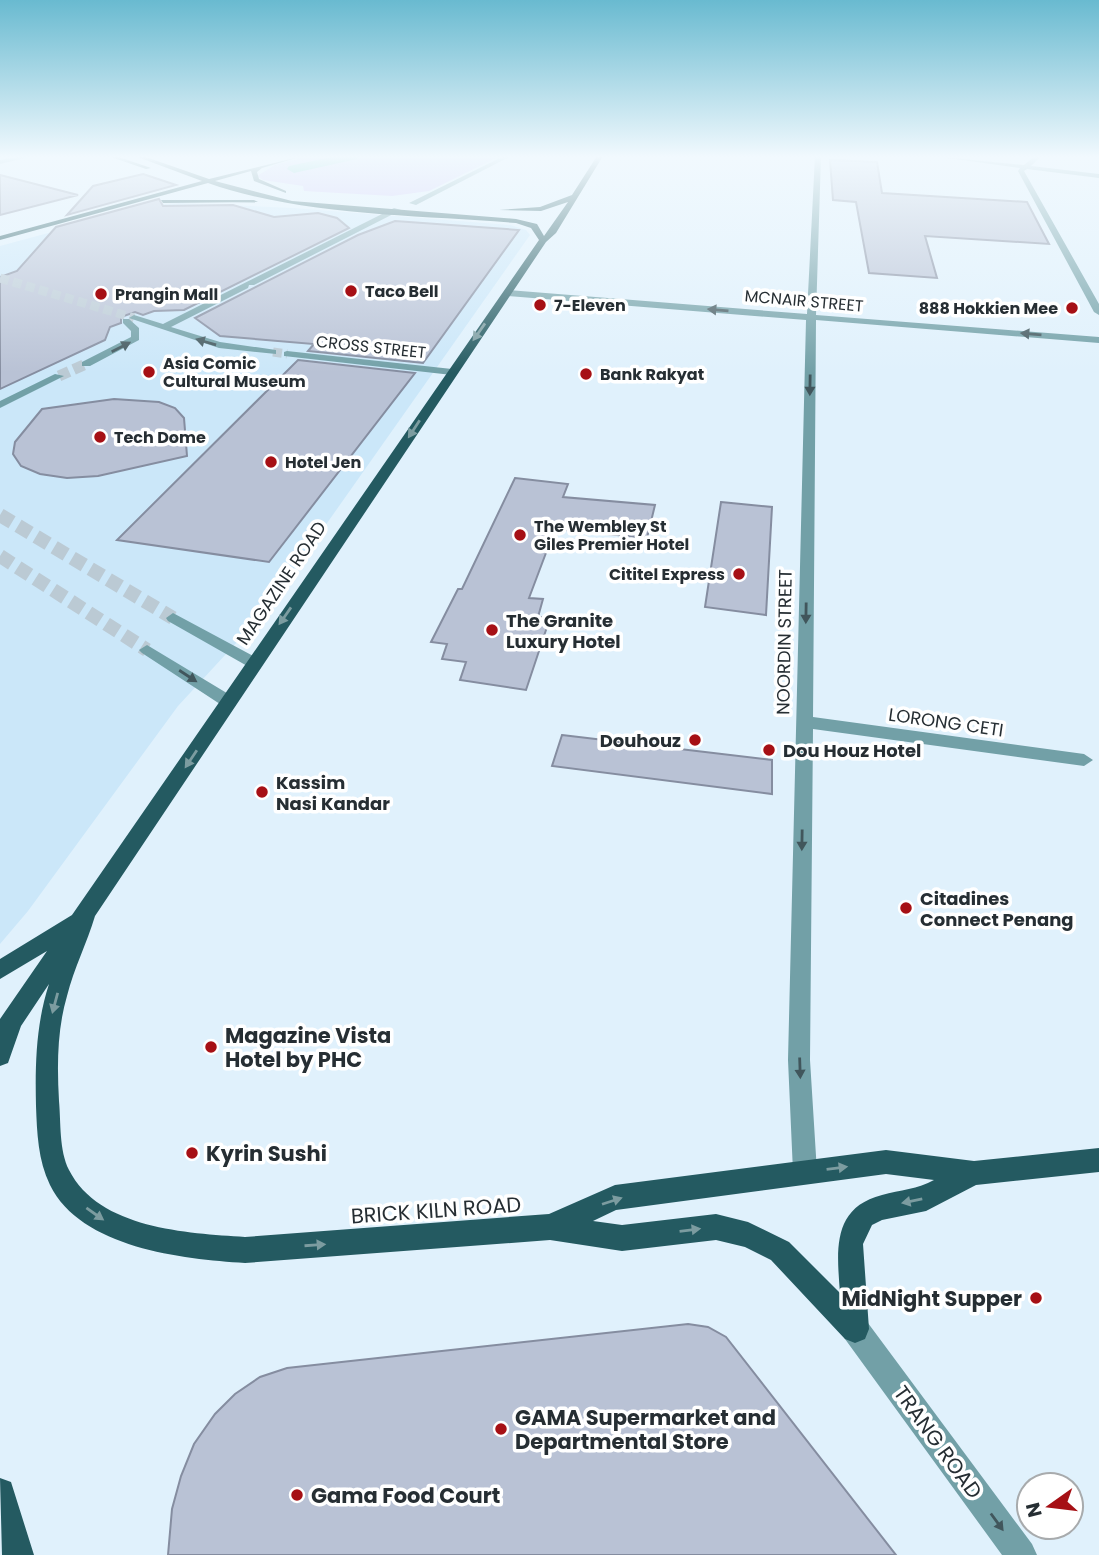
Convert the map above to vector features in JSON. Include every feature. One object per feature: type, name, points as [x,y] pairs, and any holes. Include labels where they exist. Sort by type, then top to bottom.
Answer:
[{"type":"main road","points":[[0,238],[35,229]]},
{"type":"main road","points":[[536,229],[543,240]]},
{"type":"main road","name":"MAGAZINE ROAD","points":[[0,1038],[452,372],[543,240],[555,229]]},
{"type":"main road","points":[[0,970],[85,916]]},
{"type":"main road","name":"BRICK KILN ROAD","points":[[85,916],[53,1007],[46,1070],[51,1152],[59,1178],[80,1203],[110,1225],[200,1247],[245,1250],[550,1227],[615,1198],[886,1162],[974,1173],[1097,1163]]},
{"type":"main road","points":[[0,1055],[19,1009]]},
{"type":"main road","points":[[855,1329],[850,1243],[863,1216],[879,1208],[926,1198],[974,1173]]},
{"type":"main road","points":[[550,1227],[622,1238],[716,1227],[748,1235],[780,1251],[855,1329]]},
{"type":"main road","points":[[0,1493],[18,1555]]},
{"type":"street","points":[[162,328],[360,229]]},
{"type":"street","name":"NOORDIN STREET","points":[[804,1172],[799,1060],[811,317],[815,229]]},
{"type":"street","points":[[1053,229],[1099,312]]},
{"type":"street","name":"MCNAIR STREET","points":[[507,293],[1099,340]]},
{"type":"street","points":[[86,364],[136,338],[130,320],[219,345],[273,352]]},
{"type":"street","name":"CROSS STREET","points":[[287,354],[452,372]]},
{"type":"street","points":[[0,405],[59,376]]},
{"type":"street","points":[[173,618],[254,663]]},
{"type":"street","points":[[147,650],[229,702]]},
{"type":"street","name":"LORONG CETI","points":[[804,722],[1084,760]]},
{"type":"street","name":"TRANG ROAD","points":[[855,1329],[1021,1555]]},
{"type":"shaded area","points":[[65,229],[521,229],[530,235],[263,614],[178,706],[28,911],[0,944],[0,246]]},
{"type":"building","name":"Prangin Mall","points":[[55,229],[348,229],[184,310],[154,311],[143,315],[135,312],[121,317],[121,323],[110,327],[105,340],[0,389],[0,277],[17,271]]},
{"type":"building","points":[[375,229],[519,230],[423,363],[308,351],[314,344],[220,336],[195,318]]},
{"type":"building","points":[[861,229],[1041,229],[1049,244],[925,236],[937,278],[869,273]]},
{"type":"building","name":"Hotel Jen","points":[[298,360],[415,373],[269,562],[117,540]]},
{"type":"building","name":"Tech Dome","points":[[114,399],[159,402],[175,408],[184,418],[187,456],[98,476],[67,478],[40,474],[21,466],[13,454],[15,442],[42,409]]},
{"type":"building","points":[[515,478],[568,484],[563,497],[655,505],[647,538],[555,529],[529,598],[543,599],[538,617],[550,618],[526,690],[460,680],[466,662],[442,659],[447,644],[431,642],[458,589],[462,589]]},
{"type":"building","name":"Cititel Express","points":[[721,502],[772,507],[766,615],[705,607]]},
{"type":"building","points":[[562,735],[772,760],[772,794],[552,766]]},
{"type":"building","name":"GAMA Supermarket and Departmental Store","points":[[688,1324],[708,1327],[726,1337],[896,1555],[168,1555],[172,1509],[194,1444],[215,1414],[235,1394],[260,1377],[287,1368]]},
{"type":"tunnel","points":[[0,278],[134,318]]},
{"type":"tunnel","points":[[273,352],[287,354]]},
{"type":"tunnel","points":[[59,376],[86,364]]},
{"type":"tunnel","points":[[0,515],[173,618]]},
{"type":"tunnel","points":[[0,556],[147,650]]},
{"type":"place","name":"Taco Bell","points":[[351,291]]},
{"type":"place","name":"Prangin Mall","points":[[101,294]]},
{"type":"place","name":"7-Eleven","points":[[540,305]]},
{"type":"place","name":"888 Hokkien Mee","points":[[1072,308]]},
{"type":"place","name":"Asia Comic Cultural Museum","points":[[149,372]]},
{"type":"place","name":"Bank Rakyat","points":[[586,374]]},
{"type":"place","name":"Tech Dome","points":[[100,437]]},
{"type":"place","name":"Hotel Jen","points":[[271,462]]},
{"type":"place","name":"The Wembley St Giles Premier Hotel","points":[[520,535]]},
{"type":"place","name":"Cititel Express","points":[[739,574]]},
{"type":"place","name":"The Granite Luxury Hotel","points":[[492,630]]},
{"type":"place","name":"Douhouz","points":[[695,740]]},
{"type":"place","name":"Dou Houz Hotel","points":[[769,750]]},
{"type":"place","name":"Kassim Nasi Kandar","points":[[262,792]]},
{"type":"place","name":"Citadines Connect Penang","points":[[906,908]]},
{"type":"place","name":"Magazine Vista Hotel by PHC","points":[[211,1047]]},
{"type":"place","name":"Kyrin Sushi","points":[[192,1153]]},
{"type":"place","name":"MidNight Supper","points":[[1036,1298]]},
{"type":"place","name":"GAMA Supermarket and Departmental Store","points":[[501,1429]]},
{"type":"place","name":"Gama Food Court","points":[[297,1495]]}]
